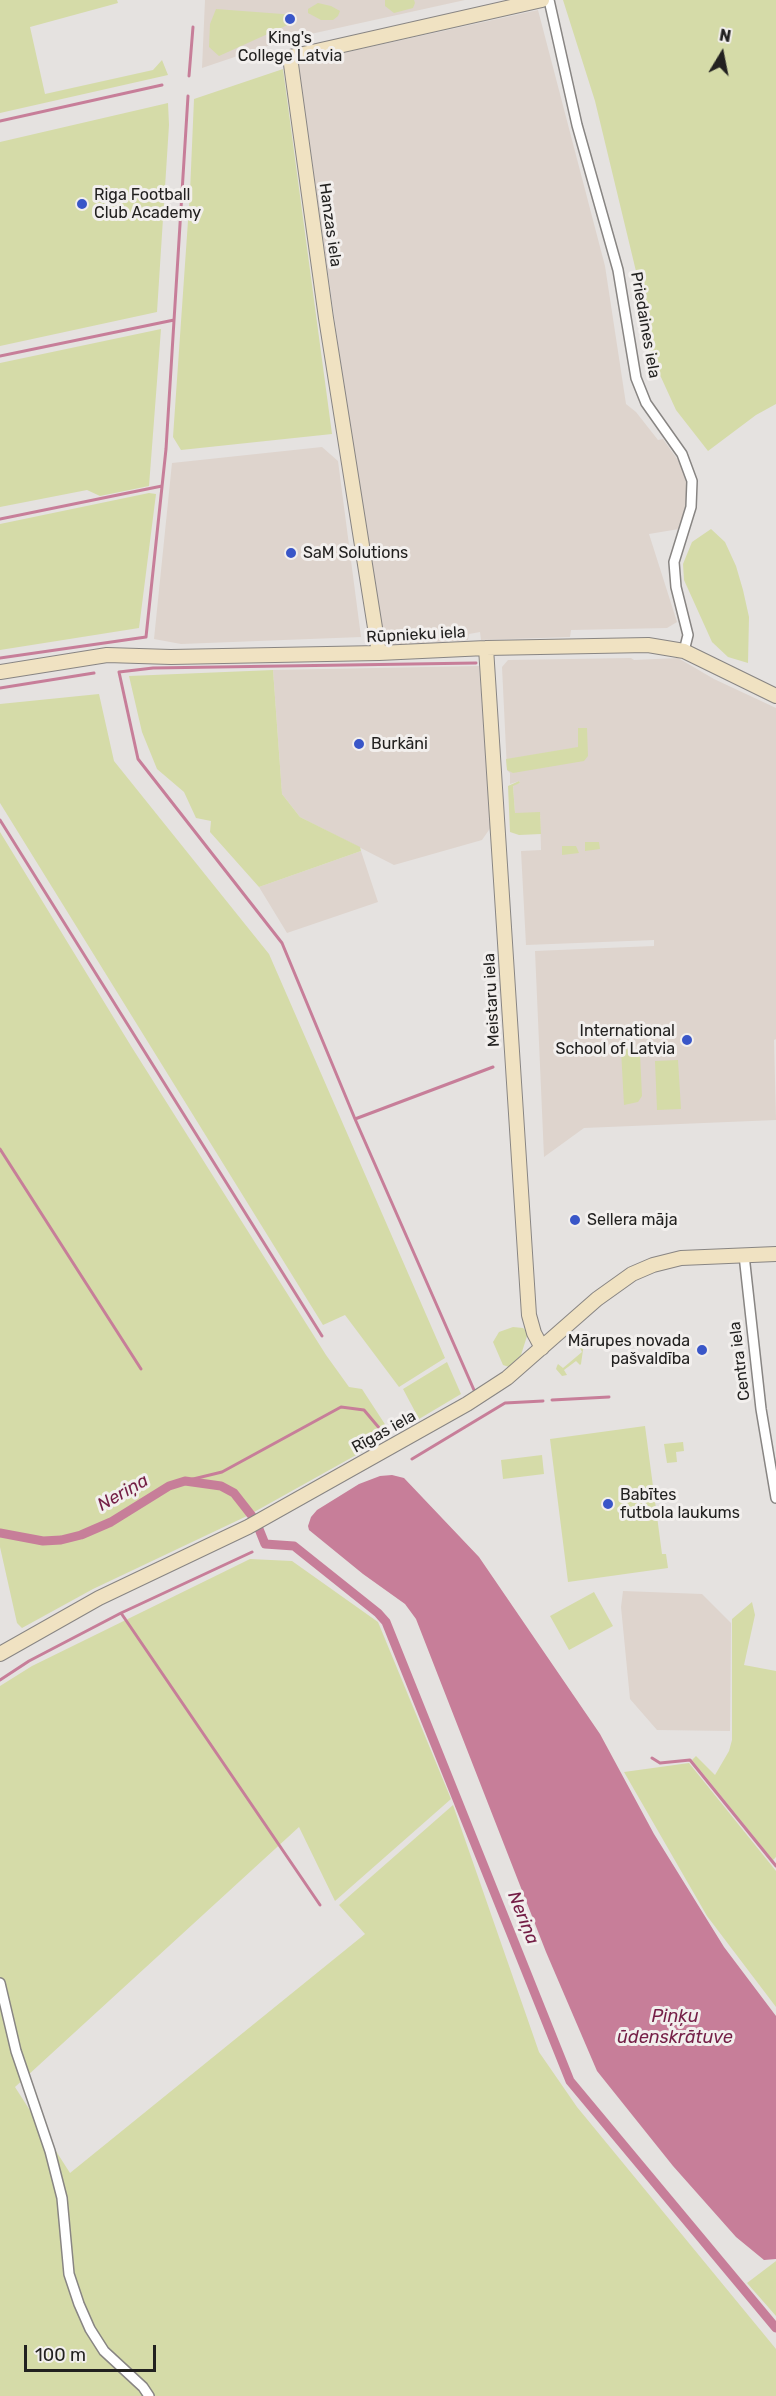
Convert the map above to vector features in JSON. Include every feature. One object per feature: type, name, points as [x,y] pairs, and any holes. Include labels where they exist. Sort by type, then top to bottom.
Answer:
[{"type":"street","name":"Hanzas iela","points":[[379,653],[326,318],[290,57],[542,0]]},
{"type":"street","name":"Priedaines iela","points":[[549,0],[577,124],[618,270],[636,378],[646,403],[682,454],[692,481],[691,507],[674,562],[676,587],[688,635],[684,651]]},
{"type":"street","name":"Rūpnieku iela","points":[[0,672],[106,655],[171,657],[648,645],[684,651]]},
{"type":"street","name":"Meistaru iela","points":[[486,648],[529,1315],[534,1333],[542,1348]]},
{"type":"street","points":[[684,651],[776,696]]},
{"type":"street","name":"Rīgas iela","points":[[0,1654],[99,1598],[248,1527],[447,1415],[507,1378],[597,1299],[632,1274],[653,1265],[681,1258],[776,1254]]},
{"type":"street","name":"Centra iela","points":[[744,1255],[761,1409],[776,1498]]},
{"type":"street","points":[[0,1983],[16,2051],[50,2151],[62,2198],[69,2274],[79,2304],[90,2329],[104,2350],[143,2387],[149,2396]]},
{"type":"shaded area","name":"King's College Latvia","points":[[205,0],[465,0],[288,39],[202,68]]},
{"type":"shaded area","points":[[538,10],[605,266],[626,404],[636,412],[658,440],[663,439],[680,463],[688,488],[687,506],[679,529],[649,534],[677,622],[667,628],[571,630],[570,637],[481,640],[480,632],[469,634],[468,640],[390,645],[381,637],[378,624],[298,63]]},
{"type":"shaded area","points":[[322,447],[338,461],[361,637],[181,644],[154,639],[172,463]]},
{"type":"shaded area","points":[[631,658],[634,660],[678,658],[714,679],[776,708],[776,1039],[774,1040],[776,1120],[584,1128],[544,1157],[535,951],[654,946],[654,940],[526,945],[521,851],[541,850],[540,813],[515,813],[513,785],[520,783],[519,781],[510,784],[510,773],[507,770],[502,667],[508,660]]},
{"type":"shaded area","points":[[479,666],[491,827],[482,840],[394,865],[300,817],[282,794],[273,670]]},
{"type":"shaded area","points":[[361,851],[378,902],[287,933],[259,887]]},
{"type":"shaded area","points":[[623,1591],[702,1594],[731,1623],[730,1731],[657,1730],[630,1699],[621,1607]]},
{"type":"green space","points":[[0,0],[117,0],[118,3],[30,27],[45,94],[153,70],[162,60],[168,75],[0,113]]},
{"type":"green space","points":[[385,0],[414,0],[415,3],[413,8],[394,13],[385,6]]},
{"type":"green space","points":[[563,0],[776,0],[776,404],[756,415],[708,451],[676,410],[649,351],[641,292],[595,101]]},
{"type":"green space","points":[[318,3],[340,11],[338,16],[333,20],[321,20],[308,13],[308,9]]},
{"type":"green space","points":[[216,9],[296,15],[292,23],[219,56],[209,47],[210,24]]},
{"type":"green space","points":[[283,69],[332,434],[181,450],[173,437],[194,99]]},
{"type":"green space","name":"Riga Football Club Academy","points":[[168,103],[169,125],[157,312],[0,346],[0,142]]},
{"type":"green space","points":[[161,329],[149,486],[100,496],[87,490],[0,507],[0,363]]},
{"type":"green space","points":[[149,493],[156,494],[139,628],[0,650],[0,524]]},
{"type":"green space","points":[[711,529],[725,542],[736,566],[743,590],[749,617],[748,663],[728,657],[712,642],[684,580],[683,564],[692,542]]},
{"type":"green space","points":[[273,670],[282,794],[300,817],[360,847],[361,851],[259,887],[210,832],[211,821],[196,818],[184,792],[157,769],[142,732],[129,676]]},
{"type":"green space","points":[[99,694],[114,761],[269,954],[445,1358],[399,1387],[345,1315],[323,1325],[0,803],[0,704]]},
{"type":"green space","points":[[578,728],[587,728],[588,756],[584,761],[513,773],[507,770],[506,759],[578,747]]},
{"type":"green space","points":[[519,781],[520,783],[513,786],[515,813],[540,812],[541,834],[519,835],[510,832],[508,786]]},
{"type":"green space","points":[[0,832],[131,1046],[326,1355],[349,1387],[362,1389],[390,1432],[383,1440],[247,1516],[93,1589],[22,1628],[17,1623],[0,1547]]},
{"type":"green space","points":[[585,842],[599,842],[600,849],[585,851]]},
{"type":"green space","points":[[562,846],[576,846],[579,853],[562,855]]},
{"type":"green space","points":[[629,1049],[640,1054],[642,1096],[638,1102],[624,1105],[621,1050]]},
{"type":"green space","points":[[678,1060],[681,1109],[657,1110],[655,1061]]},
{"type":"green space","points":[[513,1327],[523,1328],[528,1333],[521,1355],[509,1367],[503,1365],[493,1342],[499,1332]]},
{"type":"green space","points":[[584,1343],[581,1364],[576,1361],[564,1370],[567,1375],[562,1376],[556,1369],[558,1364],[563,1368],[582,1352],[579,1346]]},
{"type":"green space","points":[[447,1362],[461,1394],[419,1419],[403,1389]]},
{"type":"green space","name":"Babītes futbola laukums","points":[[645,1426],[662,1554],[666,1554],[668,1568],[568,1582],[550,1439]]},
{"type":"green space","points":[[683,1442],[684,1451],[676,1452],[677,1462],[667,1463],[664,1444]]},
{"type":"green space","points":[[542,1455],[544,1474],[503,1479],[501,1460]]},
{"type":"green space","points":[[250,1559],[292,1561],[378,1622],[451,1799],[335,1901],[299,1827],[15,2087],[70,2173],[365,1934],[339,1905],[453,1805],[539,2052],[577,2107],[776,2349],[776,2396],[0,2396],[0,1686],[32,1666]]},
{"type":"green space","points":[[594,1592],[613,1626],[569,1650],[550,1616]]},
{"type":"green space","points":[[752,1602],[755,1615],[744,1665],[776,1671],[776,1857],[773,1860],[692,1760],[696,1756],[715,1775],[729,1751],[732,1740],[732,1619]]},
{"type":"green space","points":[[689,1763],[776,1871],[776,2007],[707,1916],[624,1772]]},
{"type":"green space","points":[[776,2261],[776,2316],[747,2283]]},
{"type":"water","name":"Piņķu ūdenskrātuve","points":[[392,1475],[404,1478],[479,1557],[600,1734],[654,1834],[724,1947],[776,2016],[776,2259],[764,2260],[736,2237],[673,2166],[597,2071],[546,1952],[416,1619],[405,1604],[363,1574],[309,1530],[311,1517],[317,1510],[359,1484],[380,1476]]},
{"type":"waterway","points":[[189,76],[193,27]]},
{"type":"waterway","points":[[0,121],[162,85]]},
{"type":"waterway","points":[[0,658],[146,637],[166,449],[188,96]]},
{"type":"waterway","points":[[0,356],[174,320]]},
{"type":"waterway","points":[[0,519],[162,486]]},
{"type":"waterway","points":[[474,1390],[355,1119],[282,943],[138,759],[119,672],[153,668],[476,663]]},
{"type":"waterway","points":[[0,688],[94,673]]},
{"type":"waterway","points":[[0,820],[322,1336]]},
{"type":"waterway","points":[[355,1119],[493,1067]]},
{"type":"waterway","points":[[0,1149],[141,1369]]},
{"type":"waterway","points":[[552,1400],[609,1397]]},
{"type":"waterway","points":[[412,1459],[505,1403],[543,1401]]},
{"type":"waterway","points":[[185,1481],[222,1472],[341,1407],[364,1410],[380,1429]]},
{"type":"waterway","name":"Neriņa","points":[[0,1533],[43,1541],[61,1540],[81,1535],[111,1522],[169,1486],[185,1481],[221,1486],[234,1493],[252,1516]]},
{"type":"waterway","name":"Neriņa","points":[[259,1529],[265,1544],[294,1546],[378,1613],[386,1622],[570,2081],[776,2328]]},
{"type":"waterway","points":[[0,1680],[29,1661],[121,1613],[252,1552]]},
{"type":"waterway","points":[[121,1613],[320,1905]]},
{"type":"waterway","points":[[652,1758],[660,1763],[690,1760],[776,1866]]},
{"type":"place","name":"King's College Latvia","points":[[290,19]]},
{"type":"place","name":"Riga Football Club Academy","points":[[82,204]]},
{"type":"place","name":"SaM Solutions","points":[[291,553]]},
{"type":"place","name":"Burkāni","points":[[359,744]]},
{"type":"place","name":"International School of Latvia","points":[[687,1040]]},
{"type":"place","name":"Sellera māja","points":[[575,1220]]},
{"type":"place","name":"Mārupes novada pašvaldība","points":[[702,1350]]},
{"type":"place","name":"Babītes futbola laukums","points":[[608,1504]]}]
